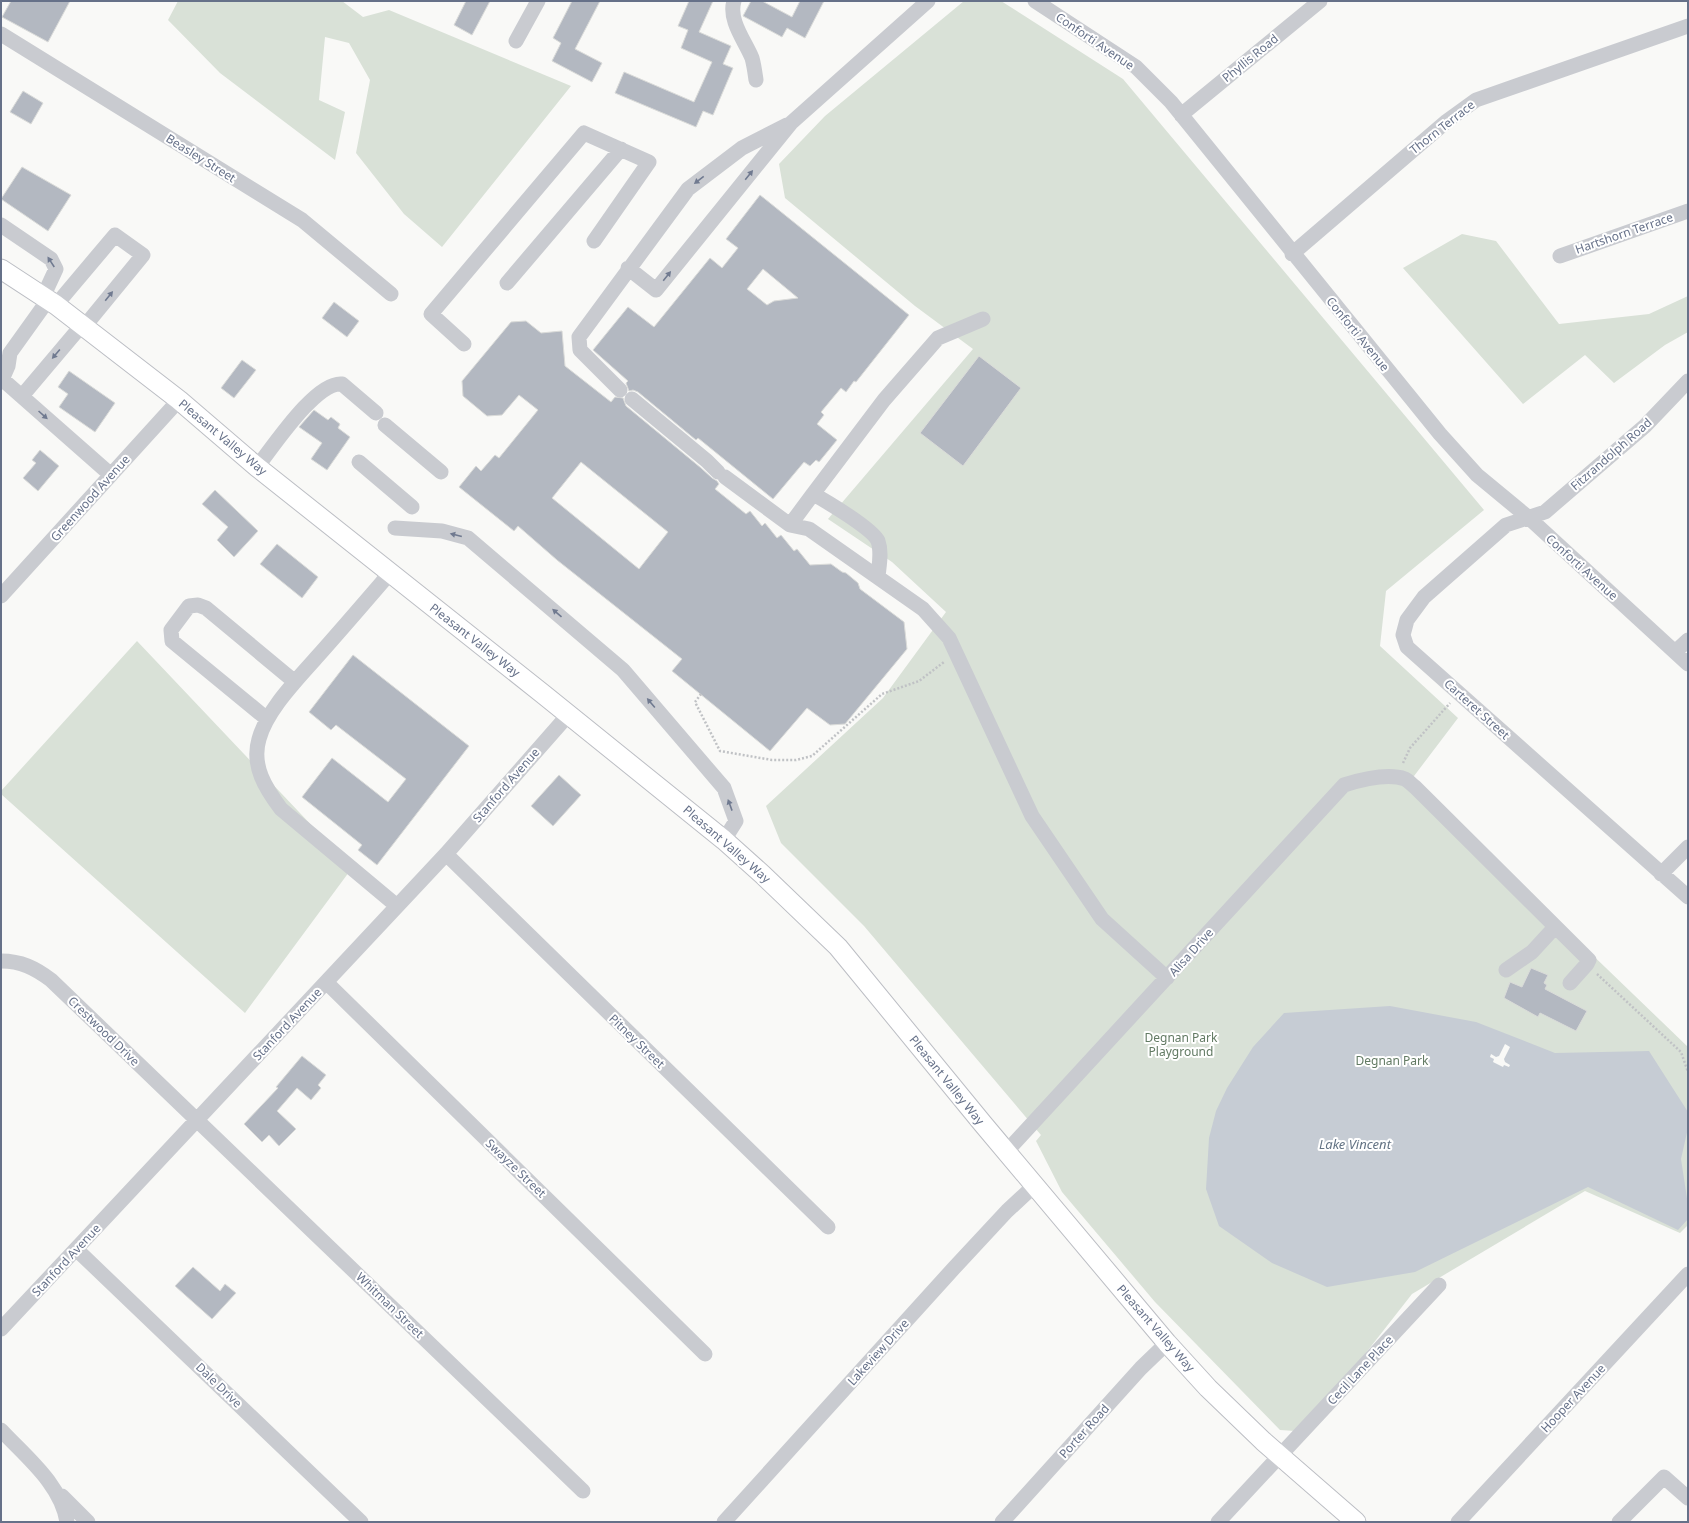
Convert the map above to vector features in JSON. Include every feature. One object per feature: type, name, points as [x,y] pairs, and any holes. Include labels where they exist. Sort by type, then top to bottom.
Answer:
[{"type":"main road","name":"Pleasant Valley Way","points":[[1,268],[83,326],[179,400],[257,467],[569,714],[724,840],[838,947],[1035,1185],[1167,1342],[1208,1388],[1280,1456],[1356,1522]]},
{"type":"street","points":[[516,42],[538,1]]},
{"type":"street","points":[[734,1],[732,6],[734,19],[752,59],[756,80]]},
{"type":"street","points":[[628,268],[656,290],[792,123],[928,1]]},
{"type":"street","name":"Phyllis Road","points":[[1181,115],[1320,1]]},
{"type":"street","name":"Conforti Avenue","points":[[1040,2],[1136,67],[1171,102],[1292,254],[1440,434],[1477,475],[1529,518],[1688,664]]},
{"type":"street","name":"Thorn Terrace","points":[[1292,254],[1447,121],[1476,100],[1688,26]]},
{"type":"street","name":"Beasley Street","points":[[1,34],[302,220],[391,294]]},
{"type":"street","points":[[792,123],[742,148],[688,189],[628,268],[579,337],[580,350],[626,395],[721,474],[790,525],[809,529],[923,609],[949,638],[1032,816],[1102,919],[1167,978]]},
{"type":"street","points":[[464,344],[431,314],[584,133],[649,162],[594,241]]},
{"type":"street","points":[[507,284],[621,149]]},
{"type":"street","name":"Hartshorn Terrace","points":[[1560,256],[1688,211]]},
{"type":"street","points":[[1,225],[51,259],[56,270],[49,301]]},
{"type":"street","points":[[22,396],[143,255],[114,235],[49,301],[10,353],[8,366],[2,381],[22,396],[111,475]]},
{"type":"street","points":[[790,525],[884,400],[938,338],[983,319]]},
{"type":"street","name":"Fitzrandolph Road","points":[[1529,518],[1545,512],[1645,426],[1688,381]]},
{"type":"street","points":[[257,467],[308,402],[332,384],[342,384],[441,472]]},
{"type":"street","name":"Greenwood Avenue","points":[[1,596],[179,400]]},
{"type":"street","points":[[359,462],[412,507]]},
{"type":"street","points":[[813,494],[838,508],[877,539],[880,549],[878,577]]},
{"type":"street","name":"Carteret Street","points":[[1529,518],[1506,525],[1424,597],[1407,620],[1403,635],[1407,647],[1688,897]]},
{"type":"street","points":[[395,528],[442,531],[468,538],[623,670],[724,788],[736,821],[724,840]]},
{"type":"street","points":[[390,573],[295,682],[267,719],[258,740],[257,756],[260,773],[268,792],[281,809],[397,906]]},
{"type":"street","points":[[267,719],[172,641],[171,630],[189,606],[198,605],[206,608],[295,682]]},
{"type":"street","points":[[1675,652],[1688,640]]},
{"type":"street","name":"Stanford Avenue","points":[[1,1329],[446,854],[569,714]]},
{"type":"street","name":"Alisa Drive","points":[[1007,1151],[1344,785],[1368,778],[1404,779],[1411,784],[1588,960],[1587,964],[1570,983]]},
{"type":"street","points":[[1661,874],[1688,847]]},
{"type":"street","name":"Pitney Street","points":[[446,854],[828,1227]]},
{"type":"street","points":[[1506,970],[1532,952],[1555,927]]},
{"type":"street","name":"Crestwood Drive","points":[[1,961],[24,963],[37,969],[51,980],[197,1120]]},
{"type":"street","name":"Swayze Street","points":[[326,982],[706,1354]]},
{"type":"street","name":"Whitman Street","points":[[197,1120],[583,1491]]},
{"type":"street","name":"Lakeview Drive","points":[[724,1522],[954,1268],[1007,1211],[1035,1185]]},
{"type":"street","name":"Dale Drive","points":[[76,1249],[361,1522]]},
{"type":"street","name":"Hooper Avenue","points":[[1458,1522],[1688,1274]]},
{"type":"street","name":"Cecil Lane Place","points":[[1218,1522],[1439,1285]]},
{"type":"street","name":"Porter Road","points":[[1002,1522],[1141,1368],[1167,1342]]},
{"type":"street","points":[[1,1430],[54,1488],[88,1522]]},
{"type":"street","points":[[1619,1522],[1664,1477],[1688,1498]]},
{"type":"street","points":[[54,1488],[66,1513],[67,1522]]},
{"type":"path","points":[[701,694],[695,702],[720,751],[772,760],[796,760],[812,756],[882,694],[919,681],[956,653]]},
{"type":"green space","points":[[178,1],[342,1],[363,17],[389,10],[571,86],[442,247],[404,214],[356,153],[370,80],[349,43],[325,37],[319,100],[345,112],[335,160],[220,73],[168,20]]},
{"type":"green space","points":[[964,1],[1001,1],[1123,79],[1484,510],[1386,591],[1380,646],[1458,718],[1411,780],[1688,1047],[1688,1225],[1680,1233],[1585,1191],[1412,1294],[1307,1428],[1295,1431],[1280,1430],[1155,1302],[1062,1192],[1036,1141],[1041,1135],[864,926],[781,843],[766,806],[883,698],[946,612],[892,562],[828,519],[973,349],[915,306],[785,198],[779,164],[825,116]]},
{"type":"green space","points":[[1462,234],[1496,241],[1559,324],[1649,314],[1688,296],[1688,332],[1665,345],[1614,383],[1585,355],[1523,404],[1403,268]]},
{"type":"green space","points":[[137,641],[352,868],[245,1013],[1,794],[1,791]]},
{"type":"water","name":"Lake Vincent","points":[[1390,1006],[1476,1022],[1555,1053],[1649,1051],[1688,1112],[1688,1128],[1681,1159],[1688,1205],[1688,1219],[1678,1230],[1588,1187],[1415,1272],[1327,1287],[1272,1263],[1219,1226],[1206,1189],[1209,1138],[1216,1111],[1227,1088],[1253,1047],[1284,1013]]},
{"type":"pier","points":[[1505,1044],[1510,1047],[1504,1059],[1505,1062],[1510,1065],[1509,1067],[1504,1065],[1503,1067],[1493,1062],[1494,1059],[1490,1057],[1491,1054],[1496,1057],[1499,1056]]},
{"type":"building","points":[[11,1],[70,1],[48,42],[2,17]]},
{"type":"building","points":[[466,1],[490,1],[472,35],[454,25]]},
{"type":"building","points":[[572,1],[600,1],[575,49],[602,63],[592,82],[552,61],[561,43],[553,38]]},
{"type":"building","points":[[689,1],[713,1],[699,32],[731,46],[723,64],[733,68],[713,115],[703,111],[696,127],[615,93],[624,72],[694,102],[712,62],[681,48],[688,30],[678,26]]},
{"type":"building","points":[[751,1],[762,1],[792,17],[800,1],[824,1],[805,38],[787,28],[782,37],[743,16]]},
{"type":"building","points":[[23,91],[43,103],[31,124],[10,112]]},
{"type":"building","points":[[22,167],[71,195],[48,231],[1,199]]},
{"type":"building","points":[[760,195],[909,315],[856,382],[854,381],[846,392],[841,388],[821,412],[824,415],[817,424],[837,440],[819,462],[816,460],[810,466],[804,462],[773,499],[698,438],[696,440],[638,392],[633,390],[629,391],[626,383],[628,381],[593,350],[628,307],[654,327],[710,258],[722,268],[738,248],[726,239]],"holes":[[[763,269],[798,298],[774,301],[767,305],[747,289]]]},
{"type":"building","points":[[334,302],[359,321],[347,337],[322,318]]},
{"type":"building","points":[[526,321],[541,333],[562,331],[565,366],[611,402],[615,397],[623,398],[626,406],[717,481],[719,484],[715,489],[746,514],[750,511],[762,526],[765,523],[777,538],[781,535],[794,551],[797,549],[810,565],[831,564],[842,572],[846,573],[858,583],[860,589],[904,622],[907,649],[845,724],[830,725],[807,708],[770,751],[672,671],[682,659],[557,560],[518,526],[514,531],[459,487],[476,466],[481,471],[495,455],[499,458],[538,410],[519,395],[502,415],[487,416],[463,396],[462,381],[511,322]],"holes":[[[581,462],[668,532],[639,569],[552,498]]]},
{"type":"building","points":[[979,356],[1021,388],[963,466],[920,433]]},
{"type":"building","points":[[242,360],[256,370],[234,398],[221,388]]},
{"type":"building","points":[[69,371],[115,403],[95,432],[59,407],[68,394],[58,387]]},
{"type":"building","points":[[314,410],[328,420],[331,417],[340,424],[338,428],[350,437],[327,470],[311,459],[322,443],[299,427]]},
{"type":"building","points":[[40,450],[59,466],[38,491],[23,478],[36,463],[32,460]]},
{"type":"building","points":[[215,490],[258,531],[234,557],[217,540],[228,527],[202,504]]},
{"type":"building","points":[[277,544],[318,577],[302,598],[260,564]]},
{"type":"building","points":[[353,655],[469,746],[377,865],[358,850],[362,845],[302,797],[332,758],[388,802],[406,779],[336,725],[331,730],[309,712]]},
{"type":"building","points":[[559,775],[581,795],[553,826],[531,806]]},
{"type":"building","points":[[1531,968],[1548,975],[1544,983],[1547,985],[1545,989],[1587,1011],[1576,1031],[1540,1013],[1538,1017],[1504,998],[1510,982],[1522,987]]},
{"type":"building","points":[[302,1056],[326,1075],[318,1085],[321,1088],[311,1100],[297,1088],[277,1111],[296,1129],[279,1146],[269,1135],[262,1142],[244,1124],[278,1088],[276,1087]]},
{"type":"building","points":[[193,1267],[220,1291],[225,1284],[236,1293],[212,1319],[175,1286]]},
{"type":"park label","name":"Degnan Park Playground","points":[[1181,1044]]},
{"type":"park label","name":"Degnan Park","points":[[1392,1060]]}]
